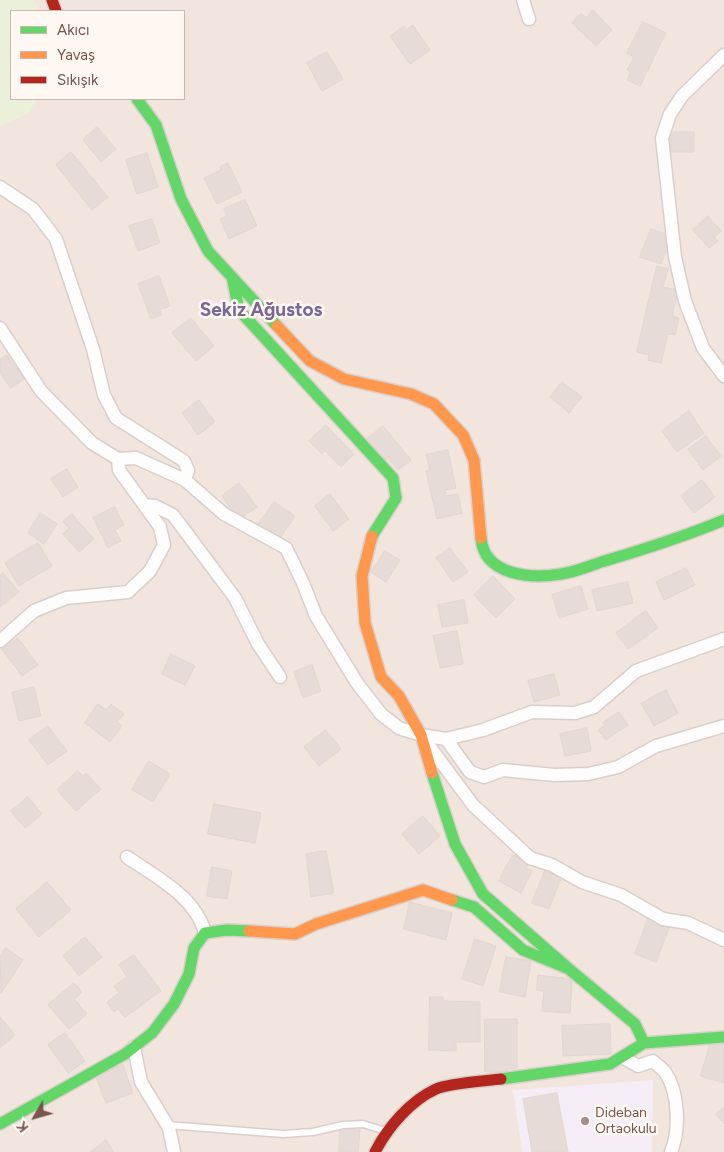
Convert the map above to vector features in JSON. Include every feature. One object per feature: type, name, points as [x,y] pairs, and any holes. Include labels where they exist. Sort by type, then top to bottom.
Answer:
[{"type":"street","points":[[523,0],[528,19]]},
{"type":"street","points":[[724,55],[682,96],[670,114],[662,138],[675,257],[685,301],[702,348],[724,376]]},
{"type":"street","points":[[138,100],[156,125],[181,199],[208,252],[310,361],[344,379],[411,394],[434,404],[463,435],[474,460],[481,544],[492,564],[520,576],[561,574],[683,537],[724,520]]},
{"type":"street","points":[[0,187],[33,209],[56,239],[93,349],[104,395],[116,418],[184,462],[188,470],[185,480]]},
{"type":"street","points":[[232,277],[239,310],[393,478],[396,498],[373,534],[362,576],[365,623],[381,678],[399,696],[421,735],[473,805],[530,858],[552,865],[582,882],[621,895],[663,920],[688,923],[724,940]]},
{"type":"street","points":[[0,328],[40,391],[92,443],[118,459],[136,458],[185,480],[224,514],[286,548],[303,582],[316,616],[357,683],[381,714],[399,728],[421,735],[446,739],[484,730],[532,712],[576,713],[594,707],[636,671],[724,639]]},
{"type":"street","points":[[0,641],[34,611],[66,598],[128,592],[150,571],[164,545],[160,527],[119,470],[118,459]]},
{"type":"street","points":[[144,505],[155,506],[173,515],[235,598],[258,644],[280,677]]},
{"type":"street","points":[[446,739],[470,772],[484,777],[503,770],[554,775],[588,774],[618,767],[656,746],[724,726]]},
{"type":"street","points":[[421,735],[442,810],[455,844],[483,894],[568,969],[635,1024],[644,1043]]},
{"type":"street","points":[[126,857],[165,882],[191,905],[203,922],[205,933]]},
{"type":"street","points":[[0,1124],[134,1047],[152,1033],[174,1004],[189,974],[194,948],[205,933],[227,930],[295,934],[316,924],[423,890],[474,907],[523,950],[568,969]]},
{"type":"street","points":[[376,1152],[393,1122],[414,1103],[437,1088],[610,1064],[644,1043],[724,1037]]},
{"type":"street","points":[[134,1047],[142,1082],[167,1125],[174,1152]]},
{"type":"street","points":[[622,1057],[638,1066],[653,1061],[664,1071],[674,1090],[676,1139],[671,1152]]},
{"type":"lane","points":[[167,1125],[282,1134],[313,1132],[343,1125],[363,1124],[388,1131]]},
{"type":"shaded area","points":[[0,0],[724,0],[724,1152],[0,1152]]},
{"type":"shaded area","name":"Dideban Ortaokulu","points":[[653,1080],[652,1152],[522,1152],[513,1090]]},
{"type":"green space","points":[[0,0],[35,0],[39,10],[10,10],[10,100],[36,100],[29,113],[0,126]]},
{"type":"building","points":[[593,10],[612,30],[596,46],[572,23],[581,13],[586,18]]},
{"type":"building","points":[[643,22],[666,33],[640,86],[627,80],[631,72],[627,70],[634,57],[627,53]]},
{"type":"building","points":[[413,25],[430,50],[410,64],[390,36],[404,26],[407,29]]},
{"type":"building","points":[[327,52],[343,79],[322,91],[307,63]]},
{"type":"building","points":[[97,127],[116,149],[101,162],[83,140]]},
{"type":"building","points":[[671,132],[694,132],[694,152],[671,152]]},
{"type":"building","points":[[71,152],[108,197],[92,210],[56,165]]},
{"type":"building","points":[[147,153],[158,187],[137,194],[126,160]]},
{"type":"building","points":[[228,163],[242,192],[217,204],[204,178],[221,170],[220,167]]},
{"type":"building","points":[[245,200],[257,226],[229,239],[220,219],[227,216],[224,209]]},
{"type":"building","points":[[708,216],[721,231],[714,237],[718,241],[709,248],[693,230]]},
{"type":"building","points":[[152,219],[160,243],[138,251],[129,226]]},
{"type":"building","points":[[651,229],[672,236],[661,264],[640,257]]},
{"type":"building","points":[[657,266],[668,269],[663,287],[678,290],[672,316],[679,318],[675,335],[668,334],[661,363],[648,360],[649,355],[637,352]]},
{"type":"building","points":[[159,276],[170,306],[160,310],[162,315],[151,319],[138,284]]},
{"type":"building","points":[[191,318],[214,346],[196,361],[172,333]]},
{"type":"building","points":[[7,355],[24,379],[11,388],[0,373],[0,360]]},
{"type":"building","points":[[562,382],[582,397],[569,413],[550,397]]},
{"type":"building","points":[[199,400],[215,422],[198,435],[182,413]]},
{"type":"building","points":[[689,411],[704,433],[677,452],[662,431]]},
{"type":"building","points":[[326,425],[354,454],[341,467],[325,451],[322,454],[309,441]]},
{"type":"building","points":[[383,426],[411,460],[398,470],[388,458],[384,462],[366,440]]},
{"type":"building","points":[[706,436],[721,456],[703,470],[688,449]]},
{"type":"building","points":[[448,450],[456,488],[445,490],[446,496],[458,494],[462,513],[437,519],[426,471],[430,470],[426,455]]},
{"type":"building","points":[[67,469],[78,487],[63,497],[51,479]]},
{"type":"building","points":[[702,480],[715,497],[694,513],[681,496]]},
{"type":"building","points":[[239,483],[257,507],[239,520],[222,496]]},
{"type":"building","points":[[330,494],[349,519],[333,531],[315,506]]},
{"type":"building","points":[[274,502],[295,516],[280,538],[258,525]]},
{"type":"building","points":[[115,507],[124,525],[115,530],[121,541],[108,548],[93,518]]},
{"type":"building","points":[[41,513],[57,524],[44,544],[28,533]]},
{"type":"building","points":[[72,514],[94,539],[79,552],[63,534],[69,528],[63,522]]},
{"type":"building","points":[[38,543],[52,566],[19,586],[5,563]]},
{"type":"building","points":[[450,548],[468,572],[453,582],[436,558]]},
{"type":"building","points":[[385,551],[400,560],[386,582],[371,572]]},
{"type":"building","points":[[686,568],[695,585],[664,600],[656,582]]},
{"type":"building","points":[[3,573],[19,592],[0,607],[0,576]]},
{"type":"building","points":[[493,576],[515,599],[496,618],[474,595]]},
{"type":"building","points":[[628,582],[633,603],[597,611],[592,590]]},
{"type":"building","points":[[581,586],[588,609],[559,618],[552,595]]},
{"type":"building","points":[[464,600],[468,623],[442,627],[438,605]]},
{"type":"building","points":[[646,611],[658,628],[628,649],[616,633]]},
{"type":"building","points":[[457,631],[463,664],[440,668],[433,636]]},
{"type":"building","points":[[18,638],[38,665],[22,676],[2,649]]},
{"type":"building","points":[[171,654],[195,666],[185,685],[162,674]]},
{"type":"building","points":[[312,665],[321,691],[303,698],[294,672]]},
{"type":"building","points":[[554,674],[560,695],[534,702],[528,681]]},
{"type":"building","points":[[34,687],[41,716],[19,721],[12,693]]},
{"type":"building","points":[[666,690],[678,713],[654,726],[641,704]]},
{"type":"building","points":[[98,704],[106,710],[111,704],[124,714],[117,722],[122,726],[110,742],[85,723]]},
{"type":"building","points":[[619,712],[628,725],[606,740],[598,730],[605,725],[603,723]]},
{"type":"building","points":[[48,726],[67,751],[48,765],[29,740]]},
{"type":"building","points":[[587,728],[591,751],[565,756],[560,734]]},
{"type":"building","points":[[326,730],[341,749],[319,766],[304,747]]},
{"type":"building","points":[[149,761],[170,774],[153,802],[132,790]]},
{"type":"building","points":[[78,771],[83,776],[86,773],[101,789],[76,811],[57,790]]},
{"type":"building","points":[[28,797],[42,814],[25,828],[11,811]]},
{"type":"building","points":[[214,804],[261,813],[255,843],[208,834]]},
{"type":"building","points":[[423,816],[440,836],[419,854],[402,834]]},
{"type":"building","points":[[326,851],[334,893],[311,897],[306,854]]},
{"type":"building","points":[[513,855],[529,863],[526,868],[532,871],[521,893],[499,881]]},
{"type":"building","points":[[212,867],[232,871],[227,899],[207,896]]},
{"type":"building","points":[[545,871],[561,878],[549,909],[532,903]]},
{"type":"building","points":[[47,882],[71,910],[39,937],[16,909]]},
{"type":"building","points":[[410,902],[452,913],[446,940],[404,929]]},
{"type":"building","points":[[648,919],[669,928],[656,962],[635,954]]},
{"type":"building","points":[[85,937],[102,957],[79,976],[63,956]]},
{"type":"building","points":[[475,939],[496,946],[483,986],[462,979]]},
{"type":"building","points":[[6,948],[23,960],[1,993],[0,957]]},
{"type":"building","points":[[134,955],[161,991],[125,1017],[118,1009],[114,1012],[107,1002],[119,993],[114,986],[127,977],[119,965]]},
{"type":"building","points":[[506,957],[531,961],[525,997],[500,992]]},
{"type":"building","points":[[538,975],[572,979],[570,1013],[542,1011],[544,991],[537,990]]},
{"type":"building","points":[[74,983],[82,992],[74,999],[87,1014],[69,1029],[48,1005]]},
{"type":"building","points":[[430,997],[443,997],[443,1001],[480,1002],[480,1042],[456,1042],[456,1051],[429,1050]]},
{"type":"building","points":[[0,1017],[15,1035],[0,1048]]},
{"type":"building","points":[[485,1019],[517,1019],[517,1068],[507,1069],[507,1072],[485,1072]]},
{"type":"building","points":[[610,1024],[611,1054],[563,1056],[562,1026]]},
{"type":"building","points":[[65,1033],[85,1061],[68,1073],[48,1045]]},
{"type":"building","points":[[711,1041],[724,1044],[724,1083],[701,1076]]},
{"type":"building","points":[[123,1065],[133,1093],[106,1103],[95,1075]]},
{"type":"building","points":[[557,1093],[568,1152],[532,1152],[523,1099]]},
{"type":"building","points":[[724,1107],[724,1124],[716,1114]]},
{"type":"building","points":[[340,1129],[360,1130],[358,1152],[339,1152]]},
{"type":"building","points":[[106,1140],[114,1152],[91,1152]]},
{"type":"traffic: fast","points":[[138,100],[156,125],[181,199],[208,251],[277,326]]},
{"type":"traffic: fast","points":[[232,277],[239,310],[393,478],[396,498],[372,536]]},
{"type":"traffic: fast","points":[[481,538],[484,551],[500,567],[511,572],[537,576],[579,570],[667,542],[724,520]]},
{"type":"traffic: fast","points":[[432,773],[455,844],[483,894],[569,969]]},
{"type":"traffic: fast","points":[[452,900],[474,907],[523,950],[569,969],[635,1024],[644,1043]]},
{"type":"traffic: fast","points":[[0,1124],[125,1054],[152,1033],[174,1004],[189,974],[194,948],[205,933],[227,930],[249,931]]},
{"type":"traffic: fast","points":[[501,1079],[610,1064],[644,1043],[724,1037]]},
{"type":"traffic: slow","points":[[277,326],[310,361],[344,379],[411,394],[434,404],[463,435],[474,460],[481,538]]},
{"type":"traffic: slow","points":[[372,536],[362,576],[365,623],[381,677],[399,696],[421,735],[432,773]]},
{"type":"traffic: slow","points":[[249,931],[295,934],[316,924],[423,890],[452,900]]},
{"type":"traffic: jam","points":[[52,0],[56,10]]},
{"type":"traffic: jam","points":[[375,1152],[393,1124],[417,1100],[426,1094],[449,1085],[501,1079]]},
{"type":"place","name":"Dideban Ortaokulu","points":[[585,1121]]},
{"type":"district","name":"Sekiz Ağustos","points":[[261,310]]}]
